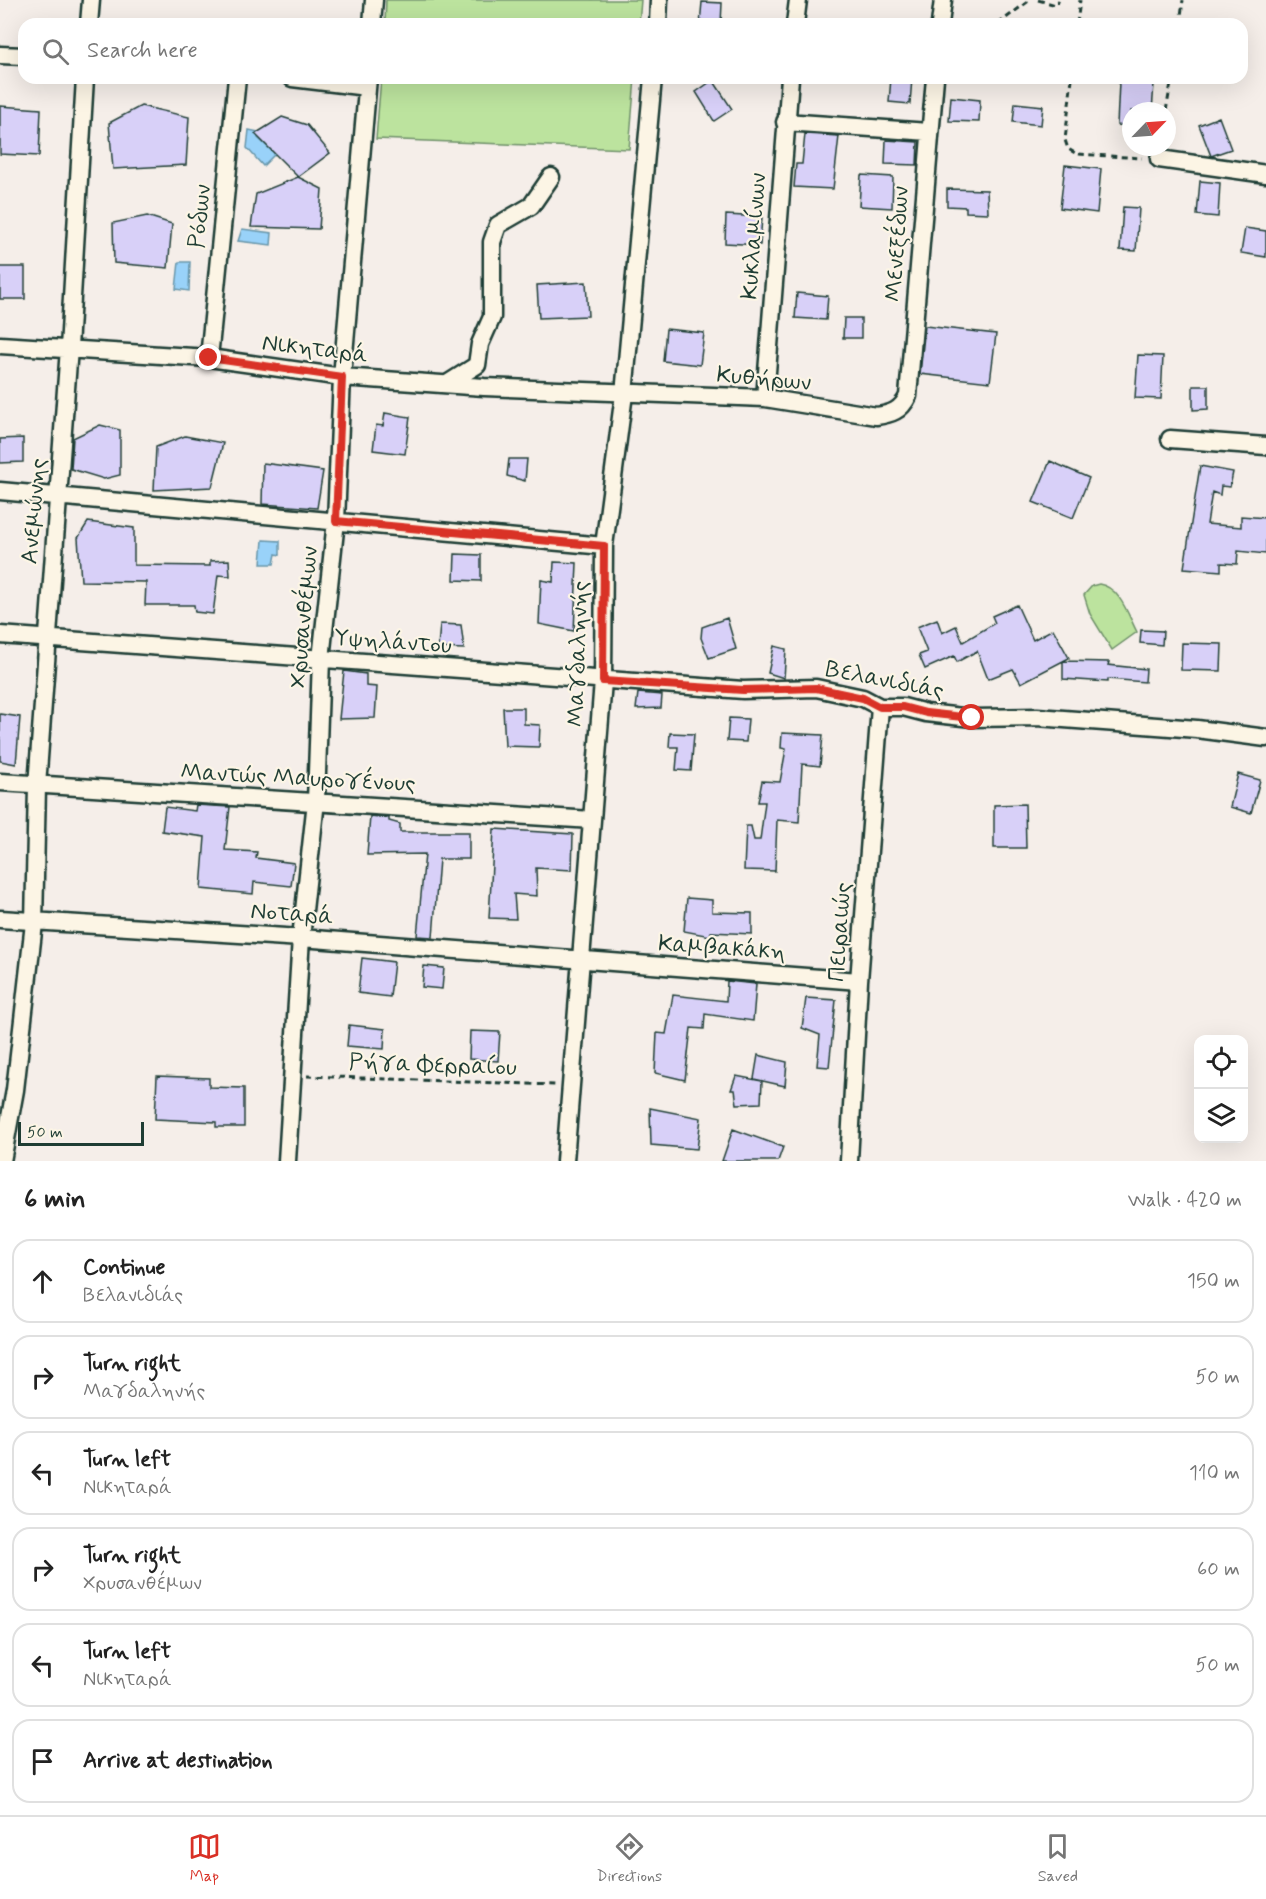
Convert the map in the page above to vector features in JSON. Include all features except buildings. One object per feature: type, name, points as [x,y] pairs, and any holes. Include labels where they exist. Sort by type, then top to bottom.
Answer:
[{"type":"street","points":[[90,18],[91,0]]},
{"type":"street","points":[[372,18],[374,0]]},
{"type":"street","points":[[658,18],[659,0]]},
{"type":"street","points":[[796,18],[798,0]]},
{"type":"street","points":[[941,18],[943,0]]},
{"type":"street","points":[[0,55],[18,56]]},
{"type":"street","name":"Ανεμώνης","points":[[2,1161],[15,1090],[33,922],[37,786],[59,497],[85,84]]},
{"type":"street","name":"Ρόδων","points":[[209,358],[236,84]]},
{"type":"street","name":"Χρυσανθέμων","points":[[287,1161],[302,938],[316,801],[321,659],[336,521],[342,377],[368,84]]},
{"type":"street","name":"Μαγδαληνής","points":[[565,1161],[603,681],[604,546],[624,394],[652,84]]},
{"type":"street","name":"Κυκλαμίνων","points":[[765,398],[789,84]]},
{"type":"street","name":"Μενεξέδων","points":[[898,411],[908,396],[933,84]]},
{"type":"street","points":[[785,122],[928,132]]},
{"type":"street","points":[[1159,159],[1266,174]]},
{"type":"street","points":[[447,384],[477,365],[480,344],[492,317],[492,242],[498,225],[531,206],[551,177]]},
{"type":"street","name":"Νικηταρά","points":[[0,345],[209,358],[342,377],[624,394]]},
{"type":"street","name":"Κυθήρων","points":[[624,394],[765,398],[876,416],[898,411]]},
{"type":"street","points":[[1170,439],[1266,447]]},
{"type":"street","points":[[0,490],[604,546]]},
{"type":"street","name":"Υψηλάντου","points":[[0,635],[603,681]]},
{"type":"street","name":"Βελανιδιάς","points":[[603,681],[743,690],[816,688],[863,698],[880,707],[903,707],[926,713],[972,718],[1037,717],[1197,729],[1266,738]]},
{"type":"street","name":"Πειραιώς","points":[[849,1161],[880,707]]},
{"type":"street","name":"Μαντώς Μαυρογένους","points":[[0,782],[592,820]]},
{"type":"street","name":"Νοταρά","points":[[0,919],[302,938],[580,960]]},
{"type":"street","name":"Καμβακάκη","points":[[580,960],[860,981]]},
{"type":"path","points":[[1006,18],[1030,0]]},
{"type":"path","points":[[1038,0],[1056,5],[1059,0]]},
{"type":"path","points":[[1078,18],[1080,0]]},
{"type":"path","points":[[1181,18],[1183,0]]},
{"type":"path","points":[[1070,84],[1065,140],[1068,149],[1077,154],[1159,159]]},
{"type":"path","points":[[1168,102],[1171,84]]},
{"type":"path","name":"Ρήγα Φερραίου","points":[[294,1075],[571,1086]]},
{"type":"green space","points":[[386,0],[641,0],[640,18],[385,18]]},
{"type":"green space","points":[[381,84],[634,84],[629,149],[376,139]]},
{"type":"green space","points":[[1099,584],[1113,590],[1118,596],[1137,632],[1112,650],[1090,614],[1084,595],[1092,586]]},
{"type":"water","points":[[249,130],[259,132],[258,138],[275,154],[263,166],[247,148]]},
{"type":"water","points":[[242,229],[272,233],[271,245],[238,241]]},
{"type":"water","points":[[179,262],[190,262],[189,291],[176,289]]},
{"type":"water","points":[[263,540],[280,541],[280,555],[276,554],[274,564],[261,564]]},
{"type":"route","points":[[209,358],[342,377],[336,521],[604,546],[603,681],[743,690],[816,688],[863,698],[880,707],[903,707],[926,713],[972,718]]}]
